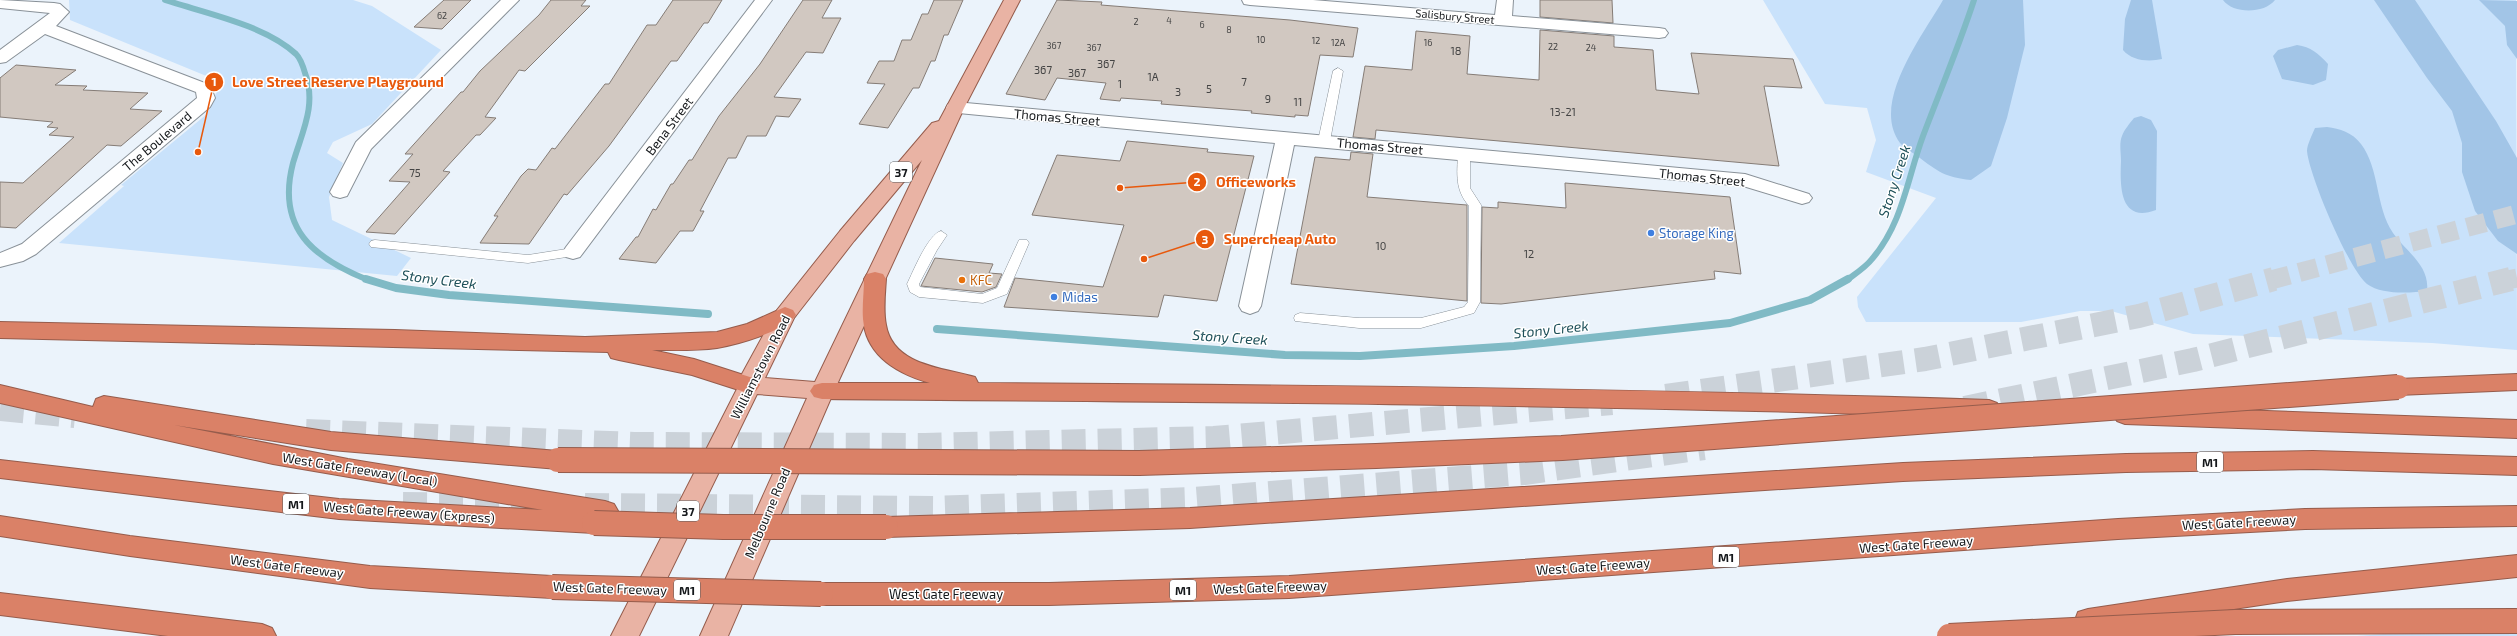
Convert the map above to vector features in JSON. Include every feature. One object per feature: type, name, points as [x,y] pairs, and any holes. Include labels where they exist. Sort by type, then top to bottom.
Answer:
[{"type":"highway","points":[[875,279],[875,331],[883,347],[899,360],[918,371],[949,381],[1055,394]]},
{"type":"highway","points":[[0,330],[403,339],[585,345],[717,340],[754,330],[785,315]]},
{"type":"highway","points":[[585,345],[694,367],[748,385]]},
{"type":"highway","points":[[0,390],[331,441],[558,460],[1139,462],[1376,456],[1570,447],[2398,387],[2517,382]]},
{"type":"highway","points":[[822,391],[1055,394],[1370,394],[1728,400],[1938,406],[2228,421],[2517,429]]},
{"type":"highway","name":"West Gate Freeway (Local)","points":[[0,394],[185,437],[312,462],[503,492],[599,517]]},
{"type":"highway","name":"West Gate Freeway (Express)","points":[[0,469],[339,509],[599,517],[723,527],[886,527],[1190,518],[1903,472],[2126,463],[2313,460],[2517,466]]},
{"type":"highway","name":"West Gate Freeway","points":[[0,526],[130,546],[370,577],[552,587],[822,594],[1049,594],[1288,587],[2305,518],[2517,516]]},
{"type":"highway","points":[[1996,636],[2287,590],[2517,566]]},
{"type":"highway","points":[[0,604],[262,636]]},
{"type":"highway","points":[[1949,636],[2235,622],[2517,621]]},
{"type":"main road","name":"Williamstown Road","points":[[822,391],[955,108],[1012,0]]},
{"type":"main road","name":"Williamstown Road","points":[[625,636],[748,385],[785,315],[847,236],[955,108]]},
{"type":"main road","points":[[748,385],[822,391]]},
{"type":"main road","name":"Melbourne Road","points":[[714,636],[784,473],[822,391]]},
{"type":"street","points":[[340,192],[363,146],[511,0]]},
{"type":"street","name":"Bena Street","points":[[573,252],[764,0]]},
{"type":"street","name":"Salisbury Street","points":[[1250,0],[1659,33]]},
{"type":"street","points":[[1503,20],[1504,0]]},
{"type":"street","points":[[0,3],[54,8],[60,12],[51,21],[0,58]]},
{"type":"street","name":"The Boulevard","points":[[0,260],[16,256],[29,249],[203,103],[206,98],[204,89],[51,21]]},
{"type":"street","name":"Thomas Street","points":[[955,108],[1745,180],[1802,198]]},
{"type":"street","points":[[1250,306],[1286,138]]},
{"type":"lane","points":[[1324,141],[1338,71]]},
{"type":"lane","points":[[1300,318],[1359,323],[1421,323],[1469,310],[1474,302],[1475,205],[1466,196],[1462,182],[1464,154]]},
{"type":"lane","points":[[941,235],[931,249],[913,284],[914,289],[919,293],[983,299],[993,297],[1002,290],[1023,243]]},
{"type":"lane","points":[[375,244],[528,259],[573,252]]},
{"type":"shaded area","points":[[69,0],[353,0],[372,6],[441,50],[372,124],[333,142],[327,153],[343,163],[329,197],[332,220],[411,258],[397,276],[59,243],[124,186],[121,185],[207,114],[221,82],[70,20]]},
{"type":"shaded area","points":[[1763,0],[2516,0],[2517,350],[2432,343],[2193,334],[2111,311],[2080,311],[2021,322],[1866,322],[1858,307],[1857,297],[1936,198],[1866,172],[1876,140],[1867,108],[1825,104]]},
{"type":"shaded area","points":[[1943,0],[2023,0],[2025,45],[2007,118],[1991,166],[1971,180],[1942,173],[1931,166],[1900,143],[1892,127],[1891,109],[1895,89],[1913,50]]},
{"type":"shaded area","points":[[2131,0],[2152,0],[2162,59],[2141,60],[2127,54],[2123,50],[2125,19]]},
{"type":"shaded area","points":[[2223,0],[2275,0],[2264,8],[2256,10],[2241,10],[2228,5]]},
{"type":"shaded area","points":[[2374,0],[2415,0],[2496,121],[2517,158],[2517,254],[2498,241],[2475,211],[2462,172],[2462,143],[2452,111],[2427,78]]},
{"type":"shaded area","points":[[2479,0],[2517,1],[2517,59],[2507,45],[2505,26]]},
{"type":"shaded area","points":[[2297,45],[2314,51],[2328,64],[2326,80],[2313,85],[2282,79],[2273,56],[2278,50]]},
{"type":"shaded area","points":[[2141,116],[2151,120],[2157,131],[2156,210],[2144,213],[2135,212],[2128,207],[2124,200],[2121,181],[2121,139],[2134,118]]},
{"type":"shaded area","points":[[2327,127],[2341,130],[2350,134],[2361,144],[2367,154],[2375,176],[2380,200],[2387,222],[2398,240],[2421,266],[2427,282],[2427,291],[2388,292],[2373,288],[2359,275],[2350,261],[2322,200],[2309,163],[2307,151],[2315,128]]},
{"type":"shaded area","points":[[2517,624],[2517,636],[2357,636]]},
{"type":"building","points":[[444,0],[471,0],[442,29],[414,27]]},
{"type":"building","points":[[551,0],[586,0],[581,6],[590,6],[525,71],[519,70],[485,117],[496,118],[480,135],[476,135],[443,171],[450,172],[395,234],[366,232],[410,182],[389,181],[413,154],[405,154],[461,92],[463,92],[480,71],[539,15]]},
{"type":"building","points":[[673,0],[722,0],[708,23],[704,23],[677,61],[671,61],[609,146],[567,195],[564,194],[529,244],[480,243],[498,216],[494,216],[521,176],[528,169],[536,170],[552,148],[555,149],[605,84],[609,84],[647,25],[656,25]]},
{"type":"building","points":[[803,0],[832,0],[822,18],[841,18],[823,53],[806,52],[774,97],[801,99],[789,117],[776,116],[766,136],[747,136],[736,158],[728,158],[700,211],[704,211],[693,231],[680,231],[656,263],[619,259],[636,237],[638,237],[653,209],[656,210],[671,184],[673,184],[689,160],[692,160],[719,116],[760,64]]},
{"type":"building","points":[[934,0],[963,0],[948,35],[944,35],[935,61],[931,61],[919,88],[913,88],[888,128],[859,124],[885,84],[867,83],[879,61],[894,61],[902,40],[911,40],[922,14],[928,14]]},
{"type":"building","points":[[1057,0],[1102,2],[1101,5],[1290,20],[1358,28],[1353,57],[1320,55],[1308,116],[1295,115],[1295,117],[1251,113],[1252,111],[1161,104],[1162,101],[1121,98],[1120,101],[1100,99],[1106,83],[1057,78],[1045,100],[1006,94]]},
{"type":"building","points":[[1540,0],[1612,0],[1613,23],[1540,17]]},
{"type":"building","points":[[1540,30],[1614,36],[1614,47],[1653,50],[1656,90],[1699,94],[1691,53],[1793,59],[1802,88],[1764,86],[1779,166],[1376,130],[1375,139],[1353,137],[1365,66],[1412,70],[1416,31],[1470,36],[1467,74],[1539,80]]},
{"type":"building","points":[[16,65],[76,70],[55,85],[87,86],[83,90],[148,93],[130,109],[162,111],[121,146],[107,145],[16,228],[0,227],[0,182],[23,183],[74,137],[49,135],[58,128],[47,127],[53,122],[0,117],[0,78]]},
{"type":"building","points":[[1127,141],[1208,149],[1207,152],[1254,156],[1217,301],[1164,295],[1158,317],[1004,307],[1015,278],[1103,287],[1124,225],[1032,215],[1057,155],[1120,161]]},
{"type":"building","points":[[1351,152],[1373,154],[1367,197],[1467,205],[1467,301],[1291,284],[1315,157],[1350,160]]},
{"type":"building","name":"Storage King","points":[[1565,183],[1730,197],[1741,274],[1714,271],[1715,279],[1501,304],[1481,303],[1482,207],[1498,208],[1498,202],[1566,208]]},
{"type":"building","name":"KFC","points":[[935,258],[993,264],[989,273],[1002,274],[996,287],[982,292],[921,286]]},
{"type":"waterway","name":"Stony Creek","points":[[165,0],[234,21],[268,35],[283,44],[298,56],[302,63],[308,85],[309,107],[304,129],[293,163],[289,186],[290,206],[295,223],[304,238],[331,262],[368,280]]},
{"type":"waterway","name":"Stony Creek","points":[[1847,280],[1870,262],[1891,231],[1898,216],[1917,152],[1974,0]]},
{"type":"waterway","name":"Stony Creek","points":[[366,279],[396,288],[449,295],[708,314]]},
{"type":"waterway","name":"Stony Creek","points":[[937,329],[1285,355],[1360,356],[1514,346],[1730,323],[1810,300],[1848,279]]},
{"type":"tunnel","points":[[2271,280],[2517,214]]},
{"type":"tunnel","points":[[2507,280],[2517,278]]},
{"type":"tunnel","points":[[1666,396],[1925,359],[2139,316],[2274,279]]},
{"type":"tunnel","points":[[1965,408],[2193,360],[2507,280]]},
{"type":"tunnel","points":[[306,431],[634,444],[925,445],[1214,438],[1612,403]]},
{"type":"tunnel","points":[[0,409],[75,416]]},
{"type":"tunnel","points":[[585,505],[933,508],[1194,499],[1524,473],[1704,448]]},
{"type":"tunnel","points":[[403,504],[543,505]]},
{"type":"place","name":"Love Street Reserve Playground","points":[[198,152]]},
{"type":"place","name":"Officeworks","points":[[1120,188]]},
{"type":"place","name":"Storage King","points":[[1651,233]]},
{"type":"place","name":"Supercheap Auto","points":[[1144,259]]},
{"type":"place","name":"KFC","points":[[962,280]]},
{"type":"place","name":"Midas","points":[[1054,297]]}]
